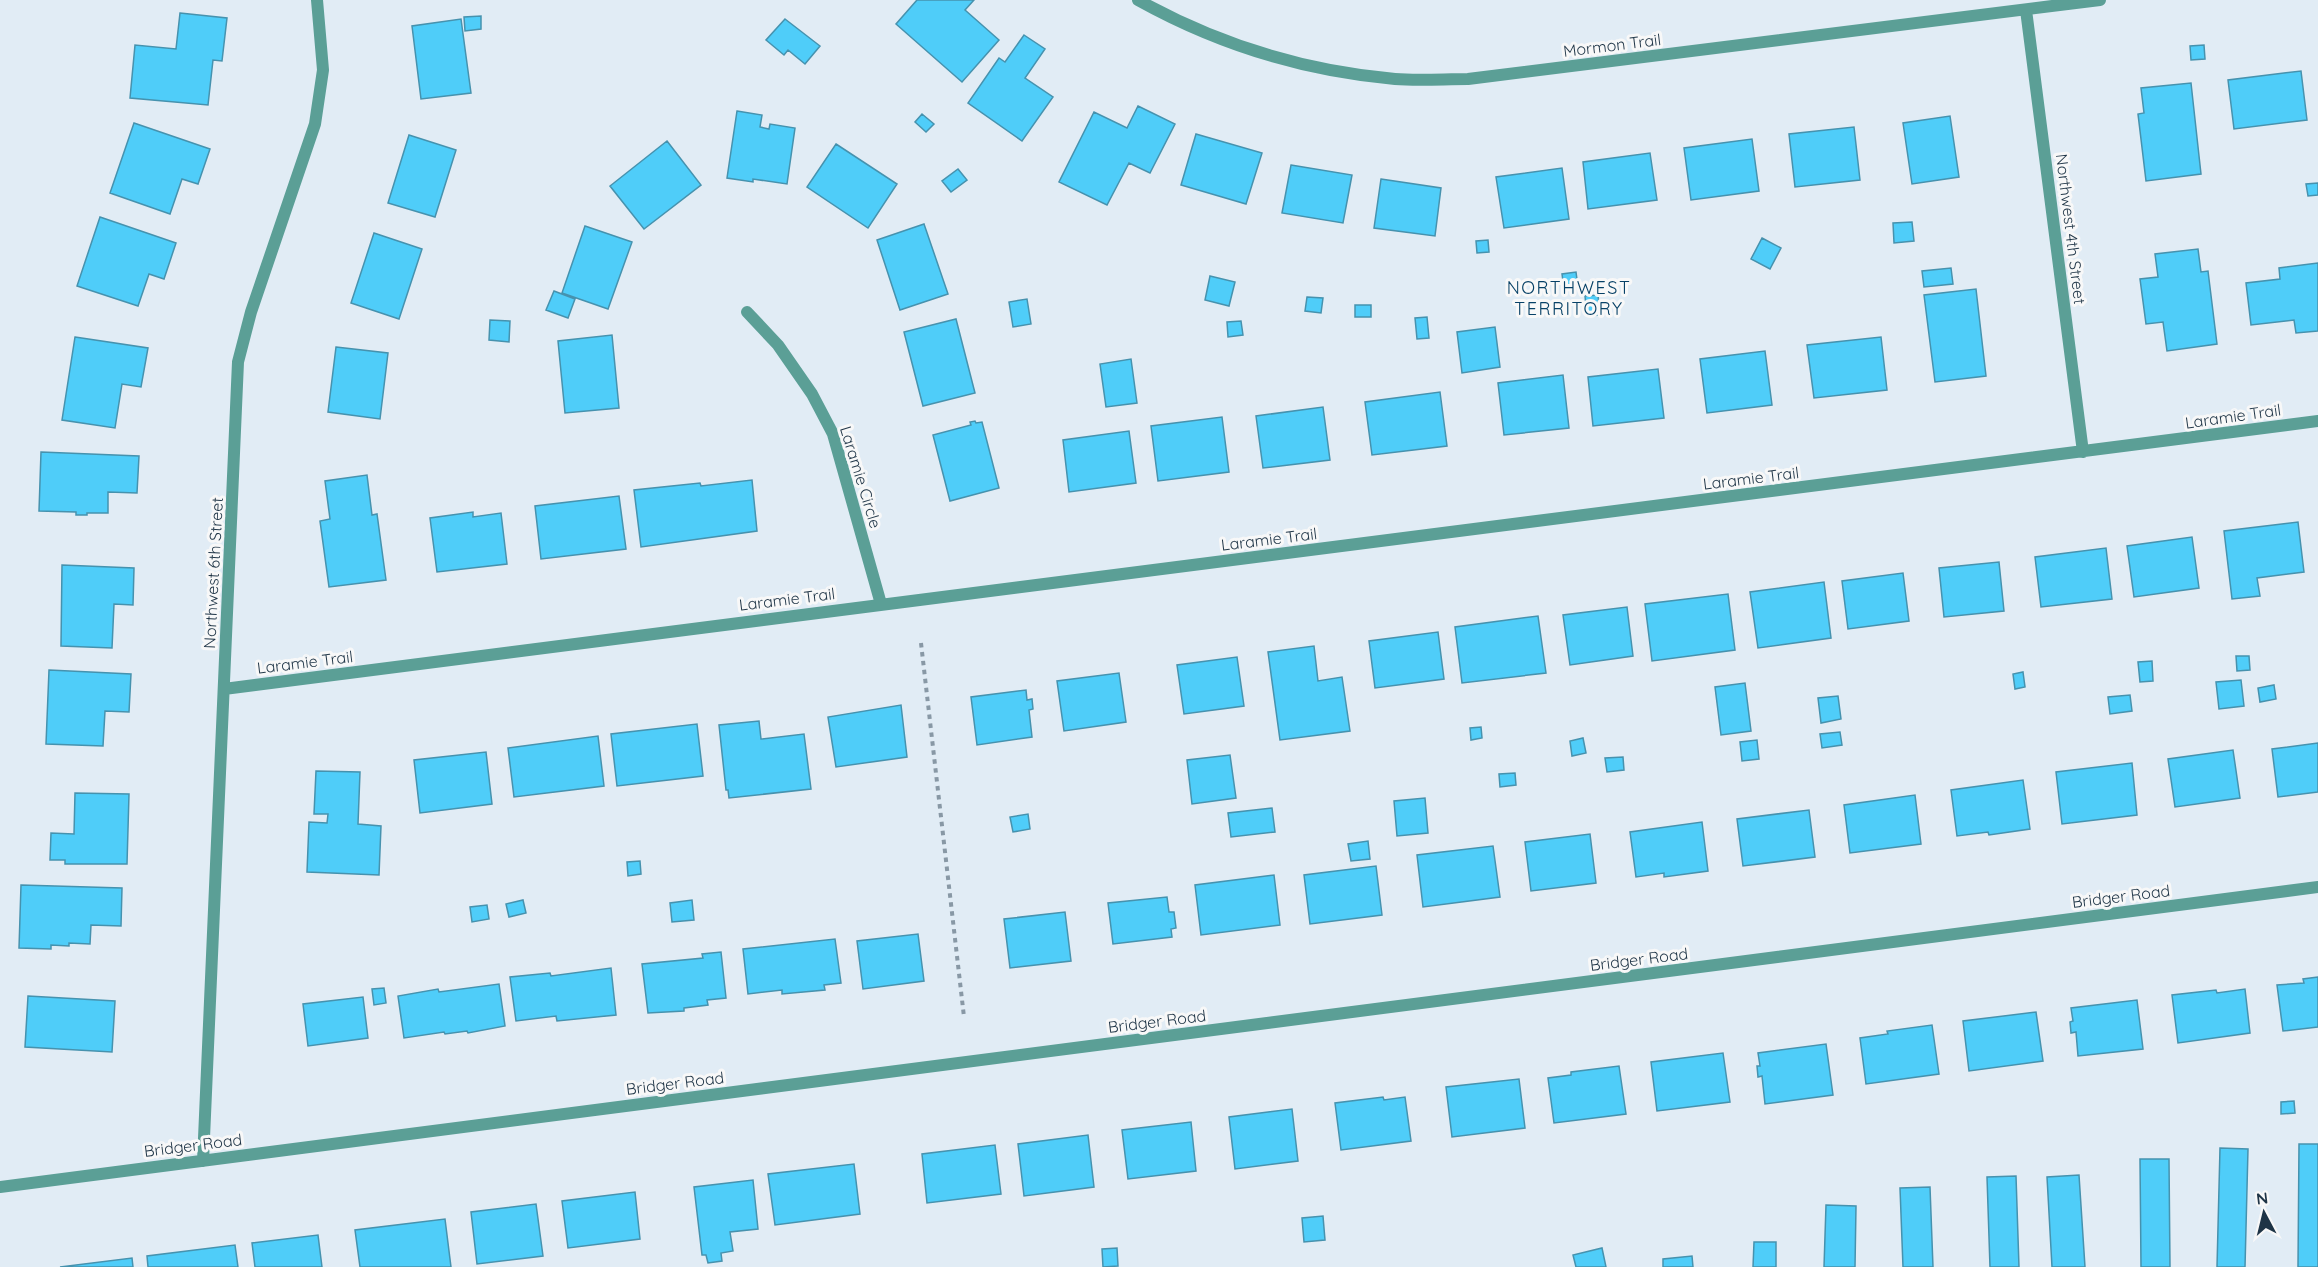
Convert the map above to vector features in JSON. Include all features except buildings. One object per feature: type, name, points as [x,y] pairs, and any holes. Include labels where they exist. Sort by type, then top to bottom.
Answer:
[{"type":"street","name":"Northwest 6th Street","points":[[203,1161],[238,362],[251,312],[315,123],[323,70],[317,0]]},
{"type":"street","name":"Mormon Trail","points":[[1138,0],[1190,26],[1257,53],[1326,70],[1397,80],[1468,79],[2100,0]]},
{"type":"street","name":"Northwest 4th Street","points":[[2026,10],[2083,452]]},
{"type":"street","name":"Laramie Circle","points":[[747,312],[778,345],[812,394],[833,434],[881,604]]},
{"type":"street","name":"Laramie Trail","points":[[224,689],[2318,421]]},
{"type":"street","name":"Bridger Road","points":[[0,1187],[2318,887]]},
{"type":"path","points":[[921,643],[964,1017]]},
{"type":"district","name":"NORTHWEST TERRITORY","points":[[1569,297]]}]
